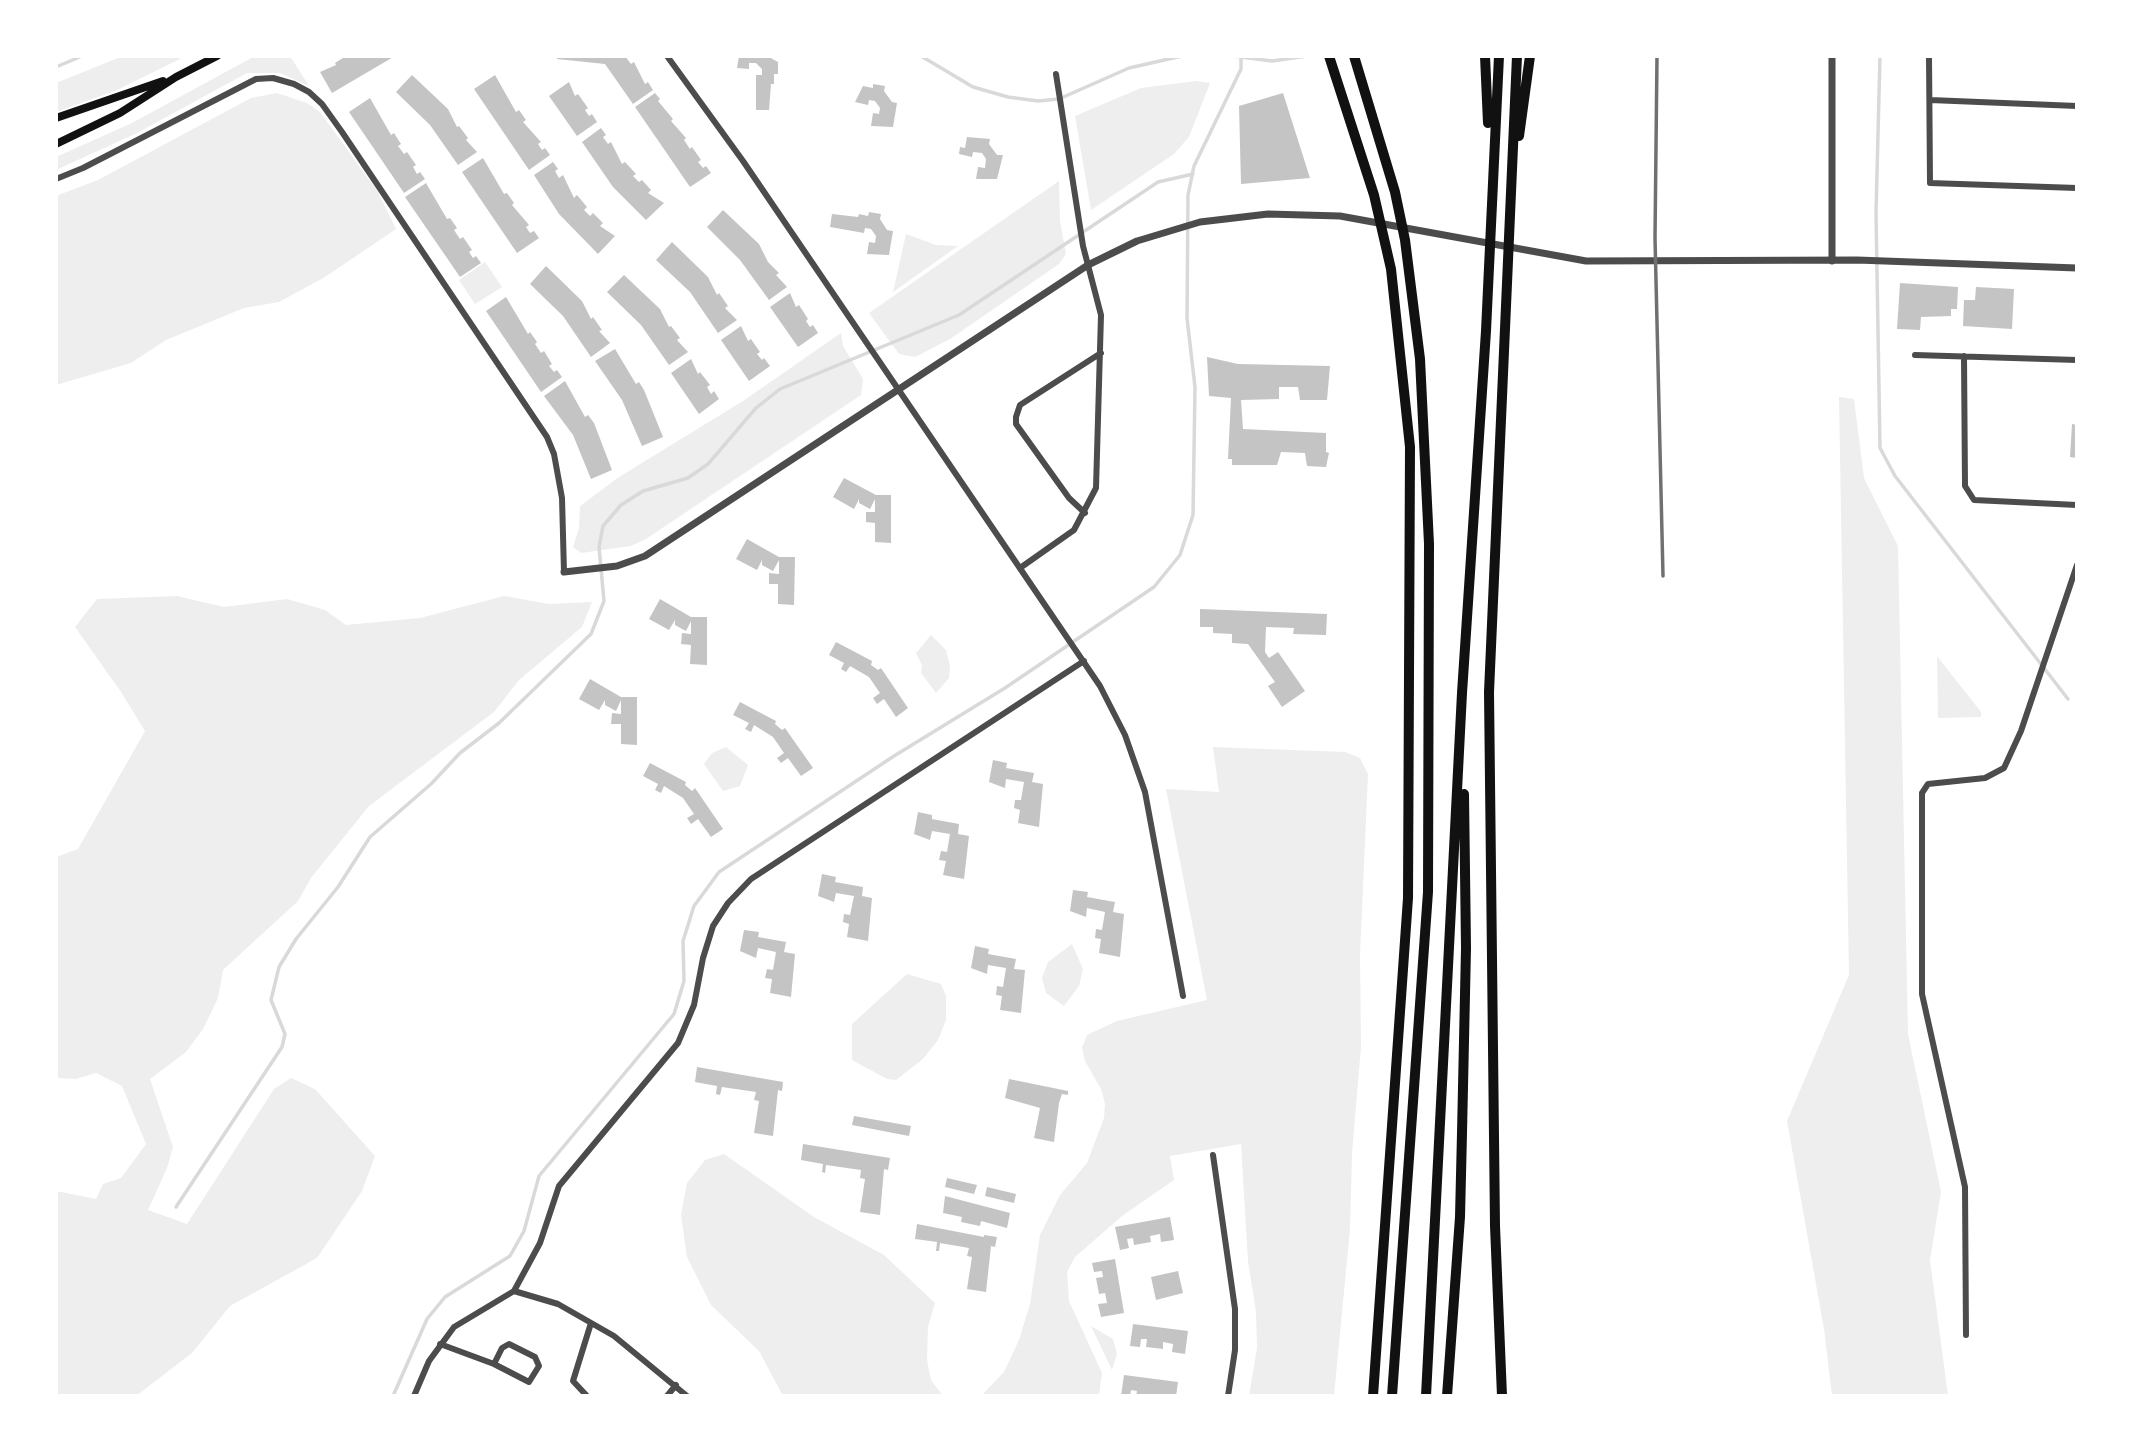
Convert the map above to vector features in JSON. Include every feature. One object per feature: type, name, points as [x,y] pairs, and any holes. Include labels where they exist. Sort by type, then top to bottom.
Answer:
[{"type":"highway","points":[[1329,56],[1374,195],[1394,283],[1410,447],[1408,898],[1373,1396]]},
{"type":"highway","points":[[1485,56],[1491,196]]},
{"type":"highway","points":[[1426,1396],[1462,693],[1486,331],[1499,56]]},
{"type":"highway","points":[[1504,1396],[1495,1226],[1489,692],[1517,56]]},
{"type":"highway","points":[[1511,195],[1530,56]]},
{"type":"highway","points":[[1355,59],[1395,192],[1410,278],[1420,359],[1429,517],[1428,892],[1392,1396]]},
{"type":"highway","points":[[1447,1396],[1460,1217],[1463,1119],[1466,948],[1462,693]]},
{"type":"main road","points":[[56,144],[120,113],[176,77],[217,56]]},
{"type":"main road","points":[[56,118],[176,77]]},
{"type":"street","points":[[667,56],[1084,661],[1125,735],[1139,772],[1183,996]]},
{"type":"street","points":[[1832,56],[1832,261]]},
{"type":"street","points":[[1929,56],[1930,183],[2077,188]]},
{"type":"street","points":[[1020,568],[1062,541],[1085,513],[1096,488],[1101,315],[1083,246],[1056,74]]},
{"type":"street","points":[[56,179],[83,168],[256,79],[273,78],[294,83],[309,92],[322,104],[342,132],[547,437],[554,454],[562,498],[564,572],[585,572],[617,566],[667,544],[1088,265],[1112,251],[1200,222],[1268,214],[1340,216],[1586,261],[1857,260],[2077,268]]},
{"type":"street","points":[[1930,100],[2077,106]]},
{"type":"street","points":[[1085,513],[1069,498],[1016,424],[1016,417],[1020,405],[1101,353]]},
{"type":"street","points":[[1915,355],[2077,360]]},
{"type":"street","points":[[1964,356],[1965,485],[1974,500],[2077,505]]},
{"type":"street","points":[[1966,1335],[1965,1187],[1922,994],[1922,793],[1928,784],[1985,778],[2004,768],[2028,710],[2077,565]]},
{"type":"street","points":[[414,1396],[429,1361],[454,1327],[514,1291],[540,1243],[559,1186],[678,1043],[694,1005],[703,958],[713,926],[728,903],[751,879],[1084,661]]},
{"type":"street","points":[[1213,1155],[1235,1309],[1235,1350],[1228,1396]]},
{"type":"street","points":[[514,1291],[558,1304],[591,1322],[614,1336],[687,1396]]},
{"type":"street","points":[[587,1396],[573,1381],[591,1322]]},
{"type":"street","points":[[440,1344],[494,1364],[529,1382],[539,1366],[535,1357],[509,1344],[502,1348],[494,1364]]},
{"type":"street","points":[[667,1396],[676,1385]]},
{"type":"shaded area","points":[[123,56],[186,56],[115,91],[56,112],[56,83]]},
{"type":"shaded area","points":[[255,56],[290,56],[309,86],[280,73],[247,73],[137,133],[56,170],[56,157],[132,123]]},
{"type":"shaded area","points":[[1196,81],[1210,83],[1189,137],[1174,154],[1091,210],[1075,116],[1141,88]]},
{"type":"shaded area","points":[[277,93],[307,103],[320,112],[378,192],[396,229],[325,277],[279,302],[244,308],[166,340],[131,363],[56,385],[56,196],[98,180],[251,98]]},
{"type":"shaded area","points":[[1059,181],[1060,221],[1066,254],[1059,264],[950,339],[915,357],[899,354],[869,313]]},
{"type":"shaded area","points":[[906,234],[936,245],[958,246],[893,292]]},
{"type":"shaded area","points":[[485,262],[502,287],[475,304],[459,280]]},
{"type":"shaded area","points":[[841,333],[843,346],[863,379],[861,395],[646,539],[631,546],[581,553],[573,547],[579,528],[580,506],[619,477],[743,401]]},
{"type":"shaded area","points":[[1839,397],[1854,399],[1864,478],[1898,546],[1908,1034],[1941,1192],[1930,1260],[1948,1396],[1832,1396],[1824,1329],[1787,1121],[1849,975]]},
{"type":"shaded area","points":[[177,596],[224,607],[287,599],[325,610],[346,625],[420,618],[504,596],[549,604],[592,602],[582,627],[519,680],[494,712],[369,806],[311,878],[298,901],[223,970],[218,998],[203,1029],[186,1052],[150,1079],[173,1147],[167,1168],[148,1210],[187,1224],[274,1089],[291,1078],[315,1089],[375,1156],[362,1191],[317,1258],[230,1306],[192,1353],[136,1396],[56,1396],[56,1191],[96,1199],[103,1184],[121,1178],[146,1144],[122,1086],[96,1073],[76,1079],[56,1078],[56,857],[78,849],[145,731],[75,627],[97,599]]},
{"type":"shaded area","points":[[931,635],[946,650],[950,666],[949,678],[936,693],[921,673],[922,665],[916,653]]},
{"type":"shaded area","points":[[1937,656],[1981,712],[1981,717],[1938,718]]},
{"type":"shaded area","points":[[726,747],[748,765],[740,786],[723,791],[704,764],[712,753]]},
{"type":"shaded area","points":[[1213,747],[1345,752],[1360,758],[1368,774],[1360,955],[1361,1047],[1352,1153],[1350,1229],[1334,1396],[1249,1396],[1257,1348],[1256,1312],[1248,1261],[1241,1144],[1170,1156],[1174,1180],[1122,1216],[1075,1257],[1067,1272],[1069,1301],[1102,1373],[1099,1396],[981,1396],[1004,1372],[1019,1340],[1030,1304],[1040,1235],[1060,1195],[1087,1163],[1104,1118],[1105,1104],[1101,1089],[1085,1061],[1082,1048],[1087,1035],[1117,1021],[1207,1000],[1166,789],[1219,792]]},
{"type":"shaded area","points":[[1072,944],[1083,969],[1079,986],[1064,1006],[1046,993],[1042,978],[1048,962]]},
{"type":"shaded area","points":[[907,974],[941,984],[946,996],[946,1020],[938,1040],[923,1059],[896,1080],[887,1079],[852,1060],[852,1024]]},
{"type":"shaded area","points":[[724,1154],[814,1217],[884,1255],[935,1303],[928,1327],[927,1360],[931,1380],[943,1396],[783,1396],[759,1351],[711,1305],[687,1257],[681,1215],[687,1183],[705,1160]]},
{"type":"shaded area","points":[[1091,1326],[1113,1339],[1117,1354],[1112,1370]]},
{"type":"building","points":[[346,56],[395,56],[332,93],[320,72],[336,65],[335,63]]},
{"type":"building","points":[[557,56],[625,56],[631,64],[634,62],[645,84],[648,82],[653,90],[633,104],[605,64],[557,59]]},
{"type":"building","points":[[739,56],[767,56],[778,62],[778,74],[774,74],[774,84],[771,84],[769,110],[756,110],[756,75],[762,75],[762,69],[756,63],[749,63],[749,69],[737,68]]},
{"type":"building","points":[[412,75],[448,109],[457,127],[459,126],[468,138],[466,140],[477,152],[458,165],[430,125],[396,92]]},
{"type":"building","points":[[495,75],[516,112],[519,110],[526,120],[523,122],[541,142],[538,144],[542,150],[545,148],[550,155],[529,170],[474,89]]},
{"type":"building","points":[[569,82],[575,96],[578,94],[588,108],[585,110],[589,116],[592,114],[597,122],[577,136],[549,96]]},
{"type":"building","points":[[873,84],[885,86],[884,91],[892,102],[897,103],[893,127],[871,126],[873,113],[879,114],[880,108],[875,101],[869,100],[868,105],[855,102],[863,86],[873,88]]},
{"type":"building","points":[[655,93],[673,119],[671,121],[686,138],[684,140],[690,149],[692,147],[701,160],[698,162],[703,168],[706,166],[711,173],[690,187],[635,107]]},
{"type":"building","points":[[1283,93],[1310,178],[1241,184],[1239,106]]},
{"type":"building","points":[[370,98],[391,135],[394,133],[401,144],[398,146],[404,154],[407,152],[416,165],[413,167],[417,174],[420,172],[425,179],[404,193],[349,112]]},
{"type":"building","points":[[601,128],[606,135],[603,137],[608,144],[611,142],[622,164],[625,162],[636,174],[633,176],[639,182],[642,180],[651,190],[648,193],[664,203],[646,220],[613,187],[582,142]]},
{"type":"building","points":[[967,137],[990,139],[989,144],[997,155],[1003,155],[997,179],[976,179],[978,167],[985,168],[986,159],[982,153],[973,152],[972,157],[959,154],[960,147],[965,148]]},
{"type":"building","points":[[483,158],[504,194],[507,193],[514,203],[512,205],[529,225],[526,227],[530,233],[534,231],[539,238],[517,253],[462,172]]},
{"type":"building","points":[[553,162],[558,169],[555,171],[559,178],[563,175],[574,198],[577,195],[587,207],[584,210],[590,216],[593,213],[603,223],[600,226],[615,236],[598,254],[559,214],[534,175]]},
{"type":"building","points":[[426,183],[447,219],[450,218],[457,228],[454,230],[460,239],[463,237],[472,250],[469,252],[473,258],[476,256],[481,263],[460,277],[405,197]]},
{"type":"building","points":[[723,210],[759,244],[768,262],[779,273],[776,275],[787,287],[769,300],[740,260],[707,227]]},
{"type":"building","points":[[869,212],[881,214],[880,219],[887,230],[893,231],[889,255],[867,254],[869,242],[875,243],[876,236],[871,229],[865,228],[864,233],[830,227],[832,214],[858,217],[859,214],[868,216]]},
{"type":"building","points":[[672,242],[708,277],[717,295],[719,293],[728,306],[725,308],[737,320],[718,333],[690,292],[656,260]]},
{"type":"building","points":[[546,266],[582,301],[591,319],[593,317],[602,330],[599,331],[610,343],[591,357],[563,316],[530,284]]},
{"type":"building","points":[[624,275],[660,309],[669,327],[671,326],[680,338],[677,340],[688,352],[669,365],[641,325],[607,292]]},
{"type":"building","points":[[1900,283],[1958,287],[1957,309],[1951,309],[1951,316],[1921,317],[1920,330],[1897,329]]},
{"type":"building","points":[[1976,287],[2014,289],[2012,329],[1963,326],[1964,300],[1975,300]]},
{"type":"building","points":[[790,293],[796,307],[799,305],[808,319],[806,321],[810,327],[813,325],[818,333],[798,347],[770,307]]},
{"type":"building","points":[[506,297],[528,334],[530,332],[537,342],[535,344],[541,353],[544,351],[552,364],[549,366],[554,372],[557,370],[562,377],[541,392],[486,311]]},
{"type":"building","points":[[741,326],[748,341],[751,339],[760,352],[757,354],[770,366],[749,381],[721,340]]},
{"type":"building","points":[[615,349],[636,384],[639,382],[644,390],[663,437],[642,446],[622,400],[595,361]]},
{"type":"building","points":[[1207,357],[1238,364],[1330,366],[1327,400],[1300,400],[1298,387],[1279,387],[1279,399],[1241,400],[1243,429],[1326,433],[1326,452],[1329,453],[1326,467],[1307,466],[1305,453],[1281,452],[1277,465],[1232,465],[1232,459],[1228,459],[1231,398],[1209,396]]},
{"type":"building","points":[[691,359],[698,374],[700,372],[710,385],[707,387],[711,394],[714,391],[719,399],[699,414],[671,373]]},
{"type":"building","points":[[565,381],[585,417],[588,415],[594,423],[612,470],[591,479],[573,435],[544,396]]},
{"type":"building","points":[[2072,424],[2077,425],[2077,458],[2070,457]]},
{"type":"building","points":[[844,478],[876,495],[891,495],[891,543],[875,542],[875,523],[866,522],[866,512],[875,512],[875,499],[870,509],[859,503],[859,499],[854,509],[833,497]]},
{"type":"building","points":[[747,539],[779,557],[795,557],[794,605],[778,604],[778,584],[769,584],[769,573],[779,574],[779,560],[773,571],[762,565],[762,560],[757,570],[736,559]]},
{"type":"building","points":[[660,599],[691,617],[707,617],[707,665],[690,664],[691,645],[681,644],[682,633],[691,634],[691,621],[686,631],[675,625],[675,620],[669,630],[649,619]]},
{"type":"building","points":[[1200,609],[1327,614],[1326,635],[1293,634],[1294,628],[1266,627],[1265,652],[1269,658],[1278,652],[1305,691],[1282,707],[1268,686],[1275,682],[1248,644],[1232,643],[1232,634],[1213,633],[1213,627],[1200,627]]},
{"type":"building","points":[[836,642],[872,661],[871,665],[878,670],[881,668],[908,708],[896,717],[884,699],[877,704],[873,698],[880,693],[869,677],[850,666],[846,672],[841,669],[844,663],[829,655]]},
{"type":"building","points":[[590,679],[621,697],[637,697],[637,745],[621,744],[621,724],[611,724],[612,713],[621,714],[621,700],[616,711],[605,705],[605,700],[599,710],[579,699]]},
{"type":"building","points":[[740,702],[776,721],[775,724],[782,730],[785,728],[813,768],[801,776],[788,758],[781,763],[777,758],[784,753],[773,737],[754,725],[751,732],[745,729],[749,723],[733,715]]},
{"type":"building","points":[[993,760],[1007,763],[1006,768],[1034,773],[1032,782],[1043,784],[1039,827],[1018,823],[1020,810],[1014,808],[1015,800],[1021,800],[1024,782],[1006,779],[1005,788],[989,782]]},
{"type":"building","points":[[650,763],[686,782],[685,785],[692,791],[695,788],[723,829],[711,837],[698,819],[691,824],[687,818],[694,814],[683,798],[664,786],[661,793],[655,790],[658,784],[643,776]]},
{"type":"building","points":[[918,812],[932,815],[932,819],[959,824],[958,834],[969,836],[964,879],[943,875],[946,861],[939,860],[941,851],[947,852],[950,834],[932,831],[930,840],[914,834]]},
{"type":"building","points":[[822,874],[836,877],[835,882],[863,887],[862,896],[872,898],[868,941],[847,937],[849,924],[843,922],[844,914],[850,915],[854,896],[836,893],[834,902],[818,896]]},
{"type":"building","points":[[1073,890],[1088,892],[1087,897],[1115,902],[1113,912],[1124,914],[1120,957],[1099,953],[1101,939],[1095,938],[1096,929],[1102,930],[1105,912],[1087,908],[1086,917],[1070,911]]},
{"type":"building","points":[[744,930],[759,932],[758,937],[786,942],[784,952],[795,954],[791,997],[770,993],[772,979],[765,978],[767,969],[773,970],[776,952],[758,948],[756,958],[740,951]]},
{"type":"building","points":[[975,946],[989,949],[988,954],[1016,959],[1014,969],[1025,970],[1021,1013],[1000,1010],[1002,996],[996,995],[997,986],[1003,987],[1006,968],[988,965],[987,974],[971,968]]},
{"type":"building","points":[[697,1067],[783,1082],[782,1091],[778,1090],[773,1136],[754,1133],[759,1101],[754,1100],[756,1092],[722,1087],[720,1095],[716,1094],[717,1086],[695,1082]]},
{"type":"building","points":[[1009,1079],[1068,1091],[1068,1095],[1062,1094],[1059,1103],[1054,1142],[1034,1138],[1040,1108],[1005,1098]]},
{"type":"building","points":[[854,1116],[911,1126],[909,1136],[852,1125]]},
{"type":"building","points":[[803,1144],[890,1158],[888,1170],[884,1169],[880,1215],[860,1212],[865,1179],[860,1178],[861,1170],[826,1165],[825,1173],[822,1172],[823,1164],[801,1160]]},
{"type":"building","points":[[947,1178],[977,1185],[974,1194],[945,1187]]},
{"type":"building","points":[[987,1187],[1016,1194],[1014,1203],[985,1196]]},
{"type":"building","points":[[945,1196],[1010,1213],[1007,1228],[981,1221],[980,1226],[961,1222],[962,1217],[943,1213]]},
{"type":"building","points":[[1170,1217],[1174,1240],[1161,1242],[1160,1234],[1150,1236],[1151,1242],[1134,1245],[1133,1238],[1127,1239],[1129,1248],[1120,1250],[1115,1227]]},
{"type":"building","points":[[917,1224],[997,1237],[995,1247],[991,1246],[986,1292],[967,1289],[972,1257],[967,1256],[969,1248],[940,1243],[939,1251],[936,1251],[937,1242],[915,1239]]},
{"type":"building","points":[[1115,1259],[1124,1313],[1101,1317],[1098,1304],[1107,1303],[1105,1293],[1099,1294],[1096,1278],[1103,1277],[1102,1271],[1094,1272],[1092,1263]]},
{"type":"building","points":[[1178,1271],[1183,1293],[1156,1300],[1151,1277]]},
{"type":"building","points":[[1133,1324],[1188,1331],[1185,1354],[1172,1352],[1173,1344],[1163,1342],[1163,1349],[1146,1347],[1147,1339],[1141,1339],[1140,1347],[1130,1346]]},
{"type":"building","points":[[1124,1375],[1178,1382],[1176,1396],[1136,1396],[1137,1391],[1131,1390],[1130,1396],[1121,1396]]},
{"type":"waterway","points":[[56,67],[82,56]]},
{"type":"waterway","points":[[921,56],[973,87],[1008,97],[1038,101],[1059,99],[1129,68],[1182,56]]},
{"type":"waterway","points":[[1233,56],[1272,61],[1307,56]]},
{"type":"waterway","points":[[1880,56],[1876,213],[1880,448],[1895,476],[2068,699]]},
{"type":"waterway","points":[[393,1396],[427,1319],[445,1297],[510,1256],[524,1231],[539,1176],[674,1014],[684,981],[683,941],[694,906],[719,872],[894,756],[1005,688],[1154,587],[1180,555],[1193,515],[1195,387],[1187,318],[1188,195],[1194,166],[1241,69],[1241,58]]},
{"type":"waterway","points":[[176,1207],[282,1047],[285,1034],[271,1000],[279,967],[296,939],[338,887],[370,837],[431,784],[460,753],[499,723],[591,634],[604,601],[599,547],[603,526],[621,505],[643,491],[688,478],[708,464],[756,408],[780,389],[959,315],[1158,182],[1193,174]]},
{"type":"railway","points":[[1657,56],[1655,238],[1663,576]]}]
